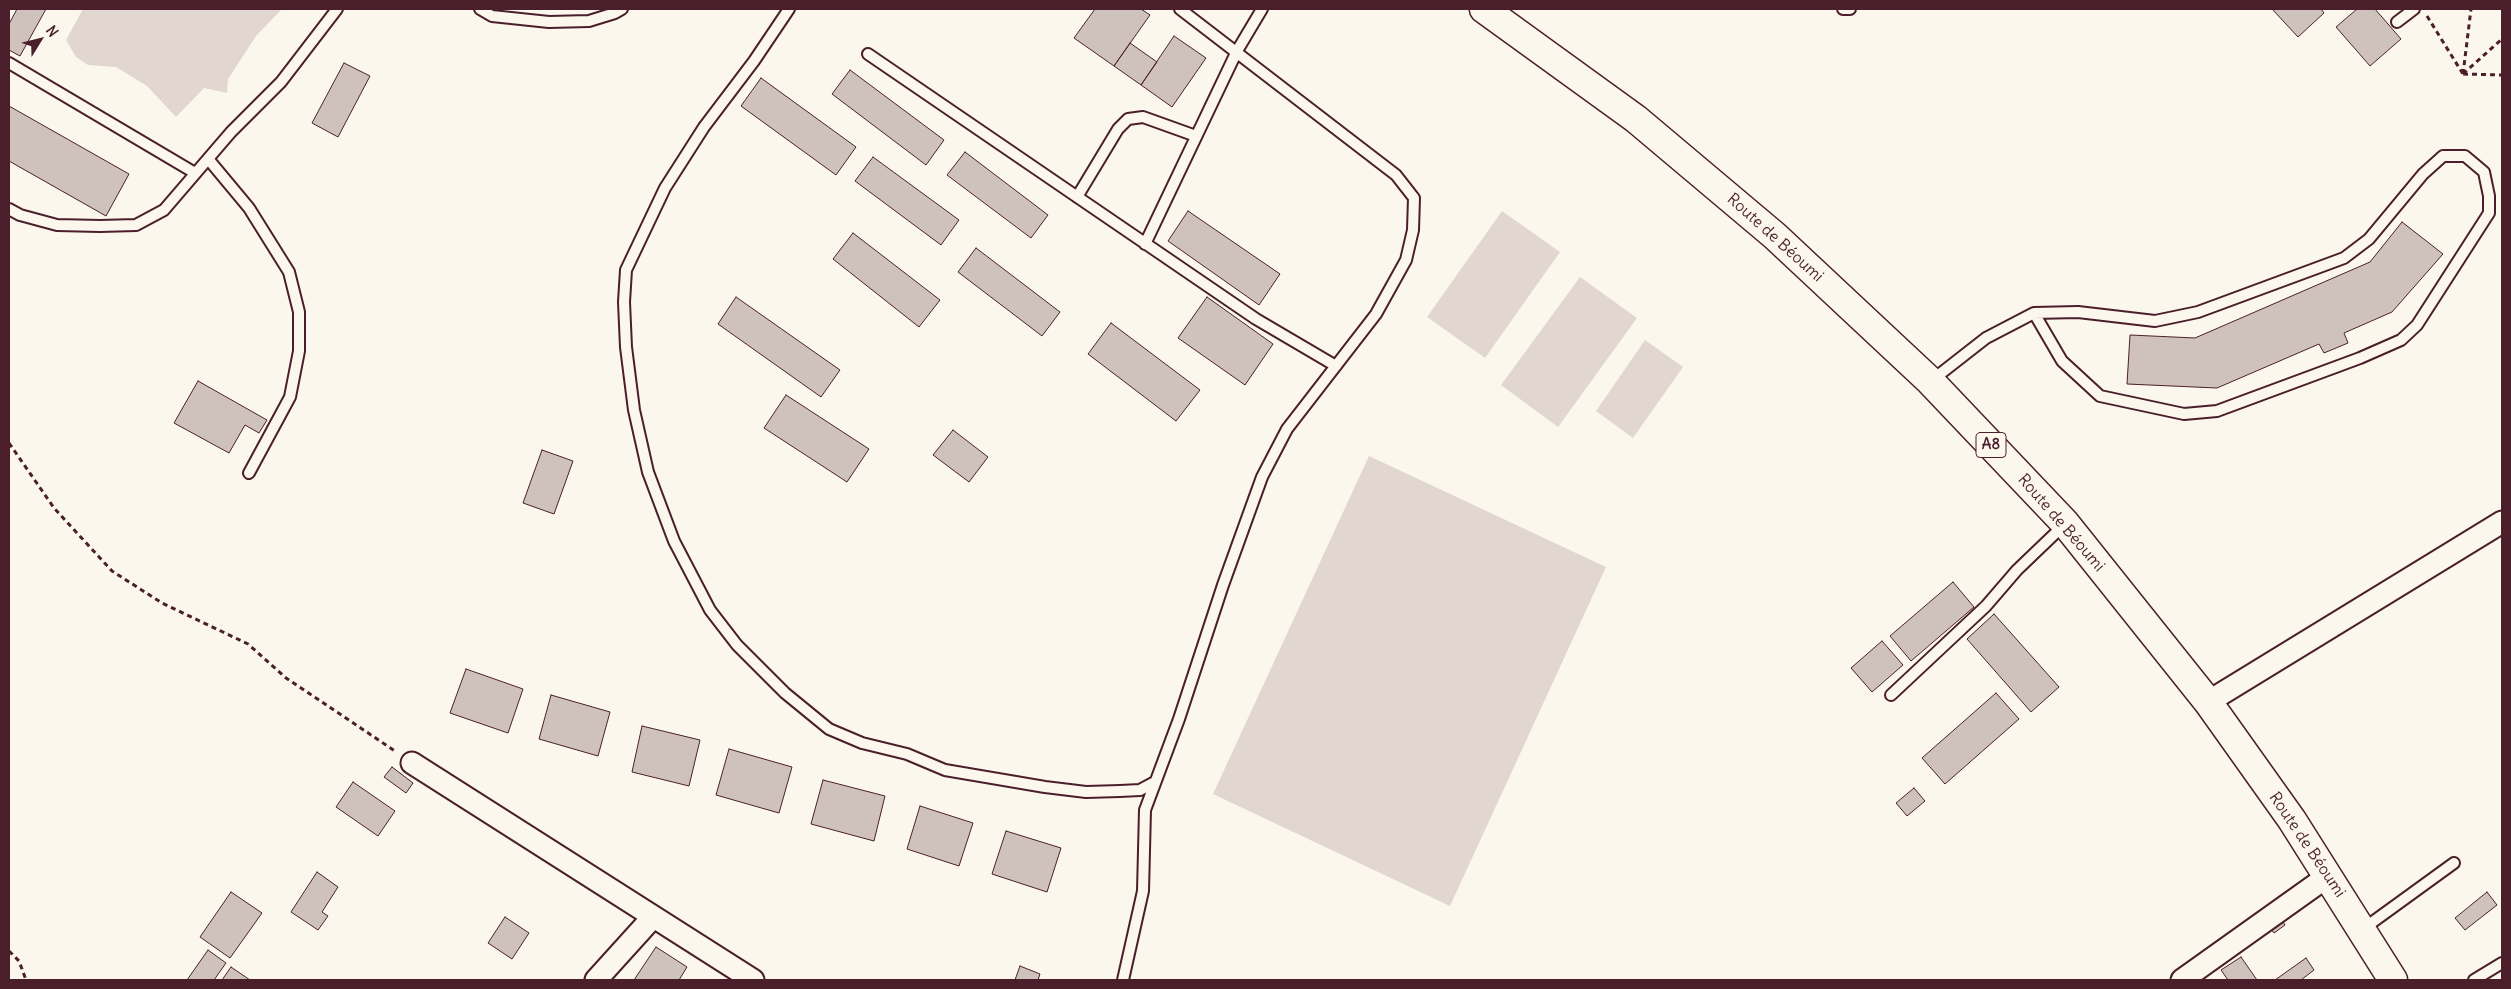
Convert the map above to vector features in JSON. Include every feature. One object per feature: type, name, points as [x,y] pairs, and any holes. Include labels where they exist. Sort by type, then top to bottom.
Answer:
[{"type":"main road","name":"Route de Béoumi","points":[[1484,9],[1636,118],[1775,236],[1930,382],[2065,523],[2208,702],[2292,820],[2363,929],[2393,980]]},
{"type":"street","points":[[2208,702],[2502,522]]},
{"type":"street","points":[[412,763],[753,980]]},
{"type":"street","points":[[2182,980],[2328,876]]},
{"type":"street","points":[[596,980],[654,917]]},
{"type":"lane","points":[[9,209],[20,215],[58,225],[136,225],[164,210],[209,160],[231,132],[281,82],[337,9]]},
{"type":"lane","points":[[480,9],[492,16],[548,22],[589,20],[615,13],[622,9]]},
{"type":"lane","points":[[789,9],[754,61],[704,127],[665,188],[626,270],[624,302],[626,347],[634,410],[648,472],[674,541],[710,610],[737,645],[785,693],[829,729],[862,743],[906,754],[945,770],[1045,787],[1086,792],[1120,791],[1140,790],[1155,782]]},
{"type":"lane","points":[[1123,980],[1142,891],[1145,810],[1179,718],[1223,585],[1262,477],[1287,429],[1376,314],[1406,260],[1413,230],[1414,198],[1396,174],[1180,9]]},
{"type":"lane","points":[[1145,244],[1237,51],[1262,9]]},
{"type":"lane","points":[[1843,9],[1850,9]]},
{"type":"lane","points":[[2397,22],[2414,9]]},
{"type":"lane","points":[[868,54],[1256,319],[1336,366]]},
{"type":"lane","points":[[9,63],[195,174]]},
{"type":"lane","points":[[1077,197],[1118,129],[1128,119],[1143,118],[1196,136]]},
{"type":"lane","points":[[1930,382],[1986,338],[2034,313],[2078,312],[2155,321],[2198,312],[2344,258],[2369,239],[2423,174],[2443,156],[2465,156],[2484,172],[2489,196],[2489,213],[2417,325],[2401,340],[2360,358],[2217,412],[2184,414],[2100,396],[2062,360],[2034,313]]},
{"type":"lane","points":[[209,160],[249,208],[289,272],[299,312],[299,351],[290,397],[249,473]]},
{"type":"lane","points":[[1891,694],[1986,606],[2017,570],[2065,523]]},
{"type":"lane","points":[[2363,929],[2454,863]]},
{"type":"lane","points":[[2474,980],[2502,963]]},
{"type":"path","points":[[2422,9],[2463,74]]},
{"type":"path","points":[[2463,74],[2471,9]]},
{"type":"path","points":[[2463,74],[2502,39]]},
{"type":"path","points":[[2463,74],[2502,75]]},
{"type":"path","points":[[9,443],[54,508],[112,571],[162,603],[248,644],[286,678],[412,763]]},
{"type":"path","points":[[9,951],[19,961],[26,980]]},
{"type":"shaded area","points":[[83,9],[282,9],[256,36],[228,79],[227,93],[204,88],[176,117],[147,86],[116,67],[88,65],[76,57],[66,40]]},
{"type":"shaded area","points":[[1502,211],[1560,252],[1485,358],[1427,317]]},
{"type":"shaded area","points":[[1580,277],[1637,318],[1558,427],[1501,385]]},
{"type":"shaded area","points":[[1645,340],[1683,367],[1633,438],[1596,411]]},
{"type":"shaded area","points":[[1369,456],[1606,567],[1450,906],[1213,794]]},
{"type":"building","points":[[17,9],[46,9],[20,56],[9,50],[9,24]]},
{"type":"building","points":[[1095,9],[1141,9],[1150,15],[1114,66],[1074,38]]},
{"type":"building","points":[[2272,9],[2321,9],[2324,13],[2298,37]]},
{"type":"building","points":[[2357,9],[2375,9],[2401,39],[2370,66],[2336,27]]},
{"type":"building","points":[[1174,36],[1206,58],[1172,107],[1141,85]]},
{"type":"building","points":[[1130,43],[1157,62],[1141,85],[1114,66]]},
{"type":"building","points":[[344,63],[370,76],[338,137],[312,123]]},
{"type":"building","points":[[850,70],[944,140],[926,165],[832,94]]},
{"type":"building","points":[[761,78],[856,147],[836,175],[741,106]]},
{"type":"building","points":[[9,106],[129,174],[106,216],[9,161]]},
{"type":"building","points":[[965,152],[1048,215],[1031,238],[947,175]]},
{"type":"building","points":[[873,157],[959,220],[941,245],[855,181]]},
{"type":"building","points":[[1188,211],[1280,274],[1259,305],[1168,241]]},
{"type":"building","points":[[2402,222],[2443,254],[2392,312],[2344,333],[2348,343],[2324,353],[2319,344],[2217,388],[2127,384],[2130,335],[2195,338],[2370,262]]},
{"type":"building","points":[[853,233],[940,300],[919,327],[833,259]]},
{"type":"building","points":[[976,248],[1060,312],[1042,336],[958,272]]},
{"type":"building","points":[[736,297],[840,370],[821,397],[718,324]]},
{"type":"building","points":[[1207,297],[1273,344],[1245,385],[1178,338]]},
{"type":"building","points":[[1111,323],[1200,390],[1176,421],[1088,354]]},
{"type":"building","points":[[198,381],[267,420],[259,433],[245,425],[229,453],[174,423]]},
{"type":"building","points":[[786,395],[869,449],[847,482],[764,428]]},
{"type":"building","points":[[953,430],[988,457],[969,482],[933,455]]},
{"type":"building","points":[[542,450],[573,461],[554,514],[523,503]]},
{"type":"building","points":[[1953,582],[1974,607],[1911,661],[1890,636]]},
{"type":"building","points":[[1994,614],[2059,687],[2031,712],[1967,639]]},
{"type":"building","points":[[1882,641],[1903,665],[1872,692],[1851,668]]},
{"type":"building","points":[[466,669],[523,689],[508,733],[450,713]]},
{"type":"building","points":[[1996,693],[2019,719],[1945,784],[1922,758]]},
{"type":"building","points":[[551,695],[610,712],[598,756],[539,739]]},
{"type":"building","points":[[642,726],[700,740],[689,786],[632,772]]},
{"type":"building","points":[[729,749],[792,767],[779,813],[716,795]]},
{"type":"building","points":[[392,767],[413,783],[406,793],[384,777]]},
{"type":"building","points":[[823,780],[885,796],[874,841],[811,824]]},
{"type":"building","points":[[353,782],[395,811],[378,836],[336,807]]},
{"type":"building","points":[[1914,788],[1925,801],[1907,816],[1896,803]]},
{"type":"building","points":[[920,806],[973,823],[959,866],[907,849]]},
{"type":"building","points":[[1006,831],[1061,848],[1047,892],[992,874]]},
{"type":"building","points":[[317,872],[338,887],[322,912],[328,916],[318,930],[291,912]]},
{"type":"building","points":[[231,892],[262,913],[230,958],[200,937]]},
{"type":"building","points":[[2487,892],[2497,905],[2465,930],[2455,918]]},
{"type":"building","points":[[505,917],[529,933],[512,959],[488,943]]},
{"type":"building","points":[[2280,917],[2285,925],[2274,933],[2268,926]]},
{"type":"building","points":[[656,947],[687,967],[679,980],[634,980]]},
{"type":"building","points":[[208,950],[226,963],[214,980],[187,980]]},
{"type":"building","points":[[2241,957],[2257,980],[2228,980],[2221,970]]},
{"type":"building","points":[[2306,958],[2314,970],[2301,980],[2275,980]]},
{"type":"building","points":[[1020,966],[1040,974],[1038,980],[1015,980]]},
{"type":"building","points":[[231,967],[250,980],[222,980]]}]
